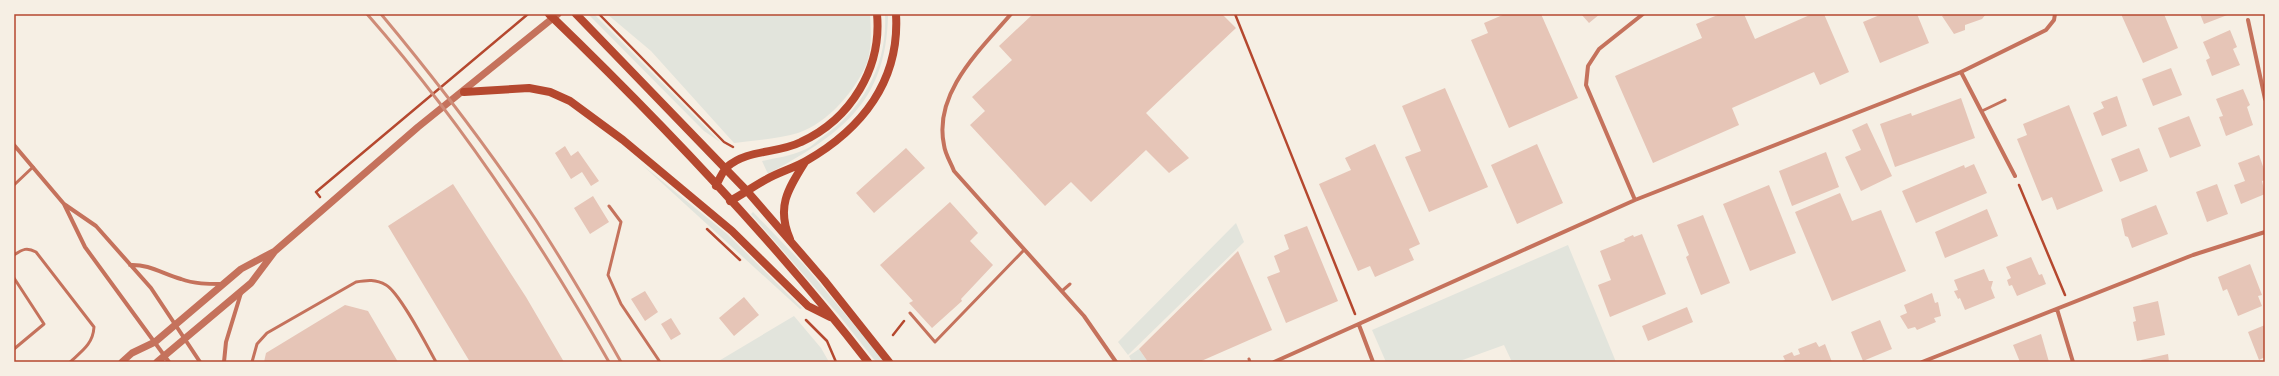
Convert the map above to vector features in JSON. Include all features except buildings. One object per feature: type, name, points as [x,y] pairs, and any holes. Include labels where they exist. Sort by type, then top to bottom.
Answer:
[{"type":"main road","points":[[549,14],[659,123],[788,263],[835,319],[868,362]]},
{"type":"main road","points":[[576,14],[748,192],[868,333],[889,362]]},
{"type":"main road","points":[[716,186],[726,168],[738,159],[747,155],[779,151],[802,142],[827,127],[844,111],[859,92],[873,64],[878,38],[877,14]]},
{"type":"main road","points":[[730,201],[748,192],[768,179],[805,162],[824,149],[857,120],[869,107],[882,89],[895,48],[896,14]]},
{"type":"main road","points":[[464,92],[508,88],[529,88],[550,92],[570,101],[588,113],[732,231],[808,306],[835,319]]},
{"type":"main road","points":[[797,250],[784,222],[784,211],[786,196],[805,162]]},
{"type":"street","points":[[157,362],[251,283],[275,251],[418,128],[558,14]]},
{"type":"street","points":[[1010,14],[966,67],[951,93],[942,123],[944,146],[954,171],[1084,316],[1116,362]]},
{"type":"street","points":[[1634,200],[1586,85],[1588,66],[1599,49],[1643,14]]},
{"type":"street","points":[[1274,362],[1634,200],[1961,72],[2046,30],[2054,20],[2055,14]]},
{"type":"street","points":[[2248,20],[2265,99]]},
{"type":"street","points":[[1961,72],[2015,176]]},
{"type":"street","points":[[14,145],[64,204],[85,247],[169,362]]},
{"type":"street","points":[[64,204],[96,226],[151,288],[200,362]]},
{"type":"street","points":[[1922,362],[2193,255],[2265,232]]},
{"type":"street","points":[[122,362],[132,353],[155,342],[241,269],[275,251]]},
{"type":"street","points":[[130,264],[144,264],[181,279],[201,284],[224,284]]},
{"type":"street","points":[[224,362],[226,342],[241,292]]},
{"type":"street","points":[[2057,309],[2073,362]]},
{"type":"street","points":[[1359,325],[1373,362]]},
{"type":"lane","points":[[1982,111],[2005,100]]},
{"type":"lane","points":[[14,185],[33,167]]},
{"type":"lane","points":[[610,206],[621,222],[608,275],[621,304],[660,362]]},
{"type":"lane","points":[[14,255],[22,249],[30,249],[36,252],[94,327],[93,337],[89,345],[70,362]]},
{"type":"lane","points":[[910,313],[935,342],[1024,250]]},
{"type":"lane","points":[[14,278],[44,324],[14,349]]},
{"type":"lane","points":[[252,362],[257,344],[267,333],[356,282],[371,280],[387,285],[399,299],[436,362]]},
{"type":"lane","points":[[1062,291],[1070,284]]},
{"type":"path","points":[[327,206],[316,192],[528,14]]},
{"type":"path","points":[[599,14],[724,142],[747,155]]},
{"type":"path","points":[[1235,14],[1359,325]]},
{"type":"path","points":[[2015,176],[2068,304]]},
{"type":"path","points":[[705,228],[746,265]]},
{"type":"path","points":[[894,335],[910,313]]},
{"type":"path","points":[[802,317],[827,341],[836,362]]},
{"type":"shaded area","points":[[588,14],[594,14],[720,142],[704,131]]},
{"type":"shaded area","points":[[607,14],[870,14],[870,51],[862,74],[848,95],[820,122],[798,133],[790,135],[734,143],[651,51]]},
{"type":"shaded area","points":[[885,14],[888,16],[885,46],[878,72],[868,94],[854,113],[837,130],[793,160],[768,174],[762,161],[789,155],[808,148],[836,127],[860,100],[870,84],[882,51],[885,33]]},
{"type":"shaded area","points":[[640,163],[727,234],[802,308],[800,309]]},
{"type":"shaded area","points":[[753,212],[805,266],[885,362],[876,362],[838,314],[751,214]]},
{"type":"shaded area","points":[[1236,223],[1244,242],[1128,355],[1118,342]]},
{"type":"shaded area","points":[[1568,245],[1616,362],[1512,362],[1504,345],[1457,362],[1386,362],[1372,330]]},
{"type":"shaded area","points":[[794,316],[821,348],[829,362],[717,362]]},
{"type":"shaded area","points":[[1139,349],[1148,362],[1132,362],[1129,356]]},
{"type":"railway","points":[[367,14],[434,96],[497,182],[555,271],[609,362]]},
{"type":"railway","points":[[381,14],[422,64],[518,193],[569,272],[621,362]]}]
